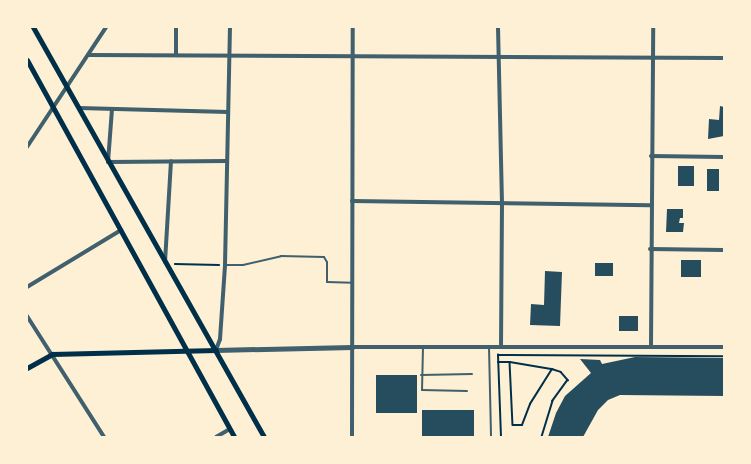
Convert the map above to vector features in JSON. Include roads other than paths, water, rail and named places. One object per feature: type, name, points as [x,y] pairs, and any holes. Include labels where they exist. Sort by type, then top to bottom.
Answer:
[{"type":"main road","points":[[33,27],[264,437]]},
{"type":"main road","points":[[27,60],[189,350],[234,437]]},
{"type":"main road","points":[[27,368],[52,354],[216,350]]},
{"type":"street","points":[[27,147],[105,27]]},
{"type":"street","points":[[176,27],[176,55]]},
{"type":"street","points":[[230,27],[225,265],[220,339],[216,350],[489,346],[724,347]]},
{"type":"street","points":[[352,27],[352,437]]},
{"type":"street","points":[[498,27],[502,203],[501,346]]},
{"type":"street","points":[[651,346],[650,205],[653,27]]},
{"type":"street","points":[[88,55],[498,59],[724,58]]},
{"type":"street","points":[[79,108],[228,111]]},
{"type":"street","points":[[112,109],[108,162],[227,161]]},
{"type":"street","points":[[651,156],[724,157]]},
{"type":"street","points":[[168,264],[171,161]]},
{"type":"street","points":[[352,201],[650,205]]},
{"type":"street","points":[[27,287],[121,229]]},
{"type":"street","points":[[650,249],[724,250]]},
{"type":"street","points":[[27,316],[104,437]]},
{"type":"street","points":[[216,437],[230,429]]},
{"type":"lane","points":[[225,265],[243,265],[281,256],[324,257],[327,262],[327,282],[352,283]]},
{"type":"lane","points":[[489,346],[491,437]]},
{"type":"lane","points":[[423,347],[421,388],[425,391],[466,392]]},
{"type":"lane","points":[[421,375],[472,374]]}]
